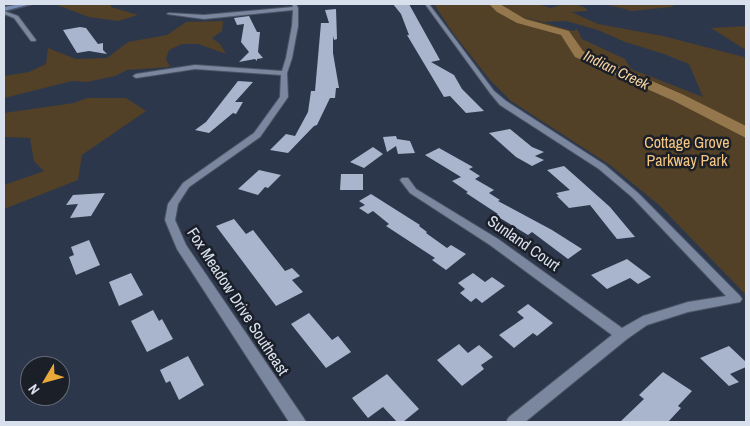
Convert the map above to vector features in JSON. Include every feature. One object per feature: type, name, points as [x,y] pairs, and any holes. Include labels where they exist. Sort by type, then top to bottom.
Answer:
[{"type":"main road","points":[[4,10],[28,4]]},
{"type":"street","points":[[427,4],[492,92],[515,111],[602,167],[635,195],[736,299],[665,314],[643,321],[622,335],[514,422]]},
{"type":"street","points":[[169,14],[204,18],[295,6]]},
{"type":"street","name":"Fox Meadow Drive Southeast","points":[[295,6],[289,58],[284,73],[284,97],[257,134],[186,185],[173,204],[170,220],[181,246],[298,422]]},
{"type":"street","points":[[4,10],[16,17],[33,40]]},
{"type":"street","points":[[136,76],[195,67],[284,73]]},
{"type":"street","name":"Sunland Court","points":[[405,180],[413,191],[494,242],[622,335]]},
{"type":"green space","points":[[54,4],[110,4],[111,7],[138,15],[118,21],[89,17]]},
{"type":"green space","name":"Cottage Grove Parkway Park","points":[[434,4],[537,4],[551,8],[564,4],[577,5],[586,8],[587,11],[571,12],[598,24],[663,36],[744,57],[746,62],[746,295],[659,205],[610,165],[511,101],[490,80],[453,33]],"holes":[[[520,16],[544,22],[566,21],[598,30],[625,42],[689,64],[703,97],[631,69],[625,59],[582,39],[577,29],[573,31]]]},
{"type":"green space","points":[[605,4],[676,4],[671,7],[632,11]]},
{"type":"green space","points":[[223,21],[222,31],[212,38],[220,44],[226,54],[198,44],[182,44],[169,50],[166,59],[170,67],[127,70],[115,76],[87,82],[72,81],[4,98],[4,76],[29,72],[46,64],[48,48],[76,59],[107,58],[128,42],[167,35],[186,22]]},
{"type":"green space","points":[[746,26],[746,50],[711,28]]},
{"type":"green space","points":[[87,98],[126,98],[146,111],[82,155],[78,180],[4,209],[4,185],[44,171],[34,161],[30,138],[4,137],[4,113],[74,103]]},
{"type":"building","points":[[393,4],[409,4],[440,60],[431,62],[454,75],[462,89],[484,111],[466,113],[450,96],[444,97],[407,35],[409,35],[401,14]]},
{"type":"building","points":[[336,9],[337,39],[334,40],[333,36],[333,53],[339,88],[336,88],[335,98],[330,98],[317,125],[288,153],[270,150],[286,134],[295,136],[308,112],[311,91],[315,91],[321,23],[329,23],[325,10]]},
{"type":"building","points":[[249,16],[257,32],[260,32],[258,52],[263,58],[257,59],[257,61],[255,59],[239,62],[249,52],[241,42],[244,24],[237,25],[234,18]]},
{"type":"building","points":[[80,27],[86,28],[98,44],[103,43],[103,50],[107,54],[89,51],[77,53],[63,30]]},
{"type":"building","points":[[238,81],[253,82],[235,102],[243,102],[236,114],[233,113],[209,133],[195,130],[206,122]]},
{"type":"building","points":[[510,129],[532,147],[544,152],[535,156],[544,160],[532,166],[516,157],[489,133]]},
{"type":"building","points":[[396,136],[397,139],[410,141],[415,153],[398,154],[396,146],[387,152],[383,137]]},
{"type":"building","points":[[373,147],[383,154],[364,168],[350,162]]},
{"type":"building","points":[[439,148],[473,167],[469,169],[480,176],[475,179],[494,190],[489,193],[500,200],[498,201],[552,230],[582,249],[568,259],[532,232],[528,235],[495,215],[498,214],[466,193],[468,192],[452,181],[461,177],[425,155]]},
{"type":"building","points":[[564,166],[610,207],[635,237],[617,239],[590,205],[569,208],[557,196],[559,196],[556,193],[570,190],[547,170]]},
{"type":"building","points":[[259,170],[281,175],[258,195],[238,189]]},
{"type":"building","points":[[341,174],[363,174],[363,190],[340,190]]},
{"type":"building","points":[[105,193],[91,216],[70,218],[78,204],[66,205],[73,195]]},
{"type":"building","points":[[371,194],[420,225],[426,233],[447,248],[451,245],[466,254],[446,270],[432,260],[435,258],[386,226],[389,224],[373,211],[368,214],[359,208],[365,205],[359,201]]},
{"type":"building","points":[[234,219],[246,234],[253,230],[285,271],[292,268],[300,276],[292,280],[303,292],[276,306],[216,226]]},
{"type":"building","points":[[89,240],[100,265],[76,275],[69,257],[74,255],[71,247]]},
{"type":"building","points":[[627,259],[651,277],[638,284],[630,278],[607,289],[591,275]]},
{"type":"building","points":[[131,273],[143,295],[119,306],[109,282]]},
{"type":"building","points":[[473,273],[485,282],[492,277],[505,286],[482,303],[476,298],[471,302],[460,293],[465,289],[458,283]]},
{"type":"building","points":[[528,304],[553,323],[537,336],[533,333],[514,348],[499,335],[524,318],[517,312]]},
{"type":"building","points":[[153,310],[159,321],[162,319],[173,339],[147,352],[131,321]]},
{"type":"building","points":[[309,313],[332,340],[338,336],[351,352],[326,368],[291,324]]},
{"type":"building","points":[[459,344],[468,353],[479,345],[493,357],[481,365],[484,369],[462,386],[437,360]]},
{"type":"building","points":[[729,346],[746,362],[746,367],[730,374],[739,382],[729,386],[700,358]]},
{"type":"building","points":[[188,356],[204,385],[179,400],[170,381],[166,383],[160,370]]},
{"type":"building","points":[[663,372],[692,391],[678,406],[681,408],[668,422],[620,422],[644,399],[639,395]]},
{"type":"building","points":[[387,374],[419,409],[403,422],[397,422],[383,407],[368,418],[352,398]]},
{"type":"waterway","name":"Indian Creek","points":[[494,4],[521,21],[565,33],[579,54],[679,98],[746,133]]}]
